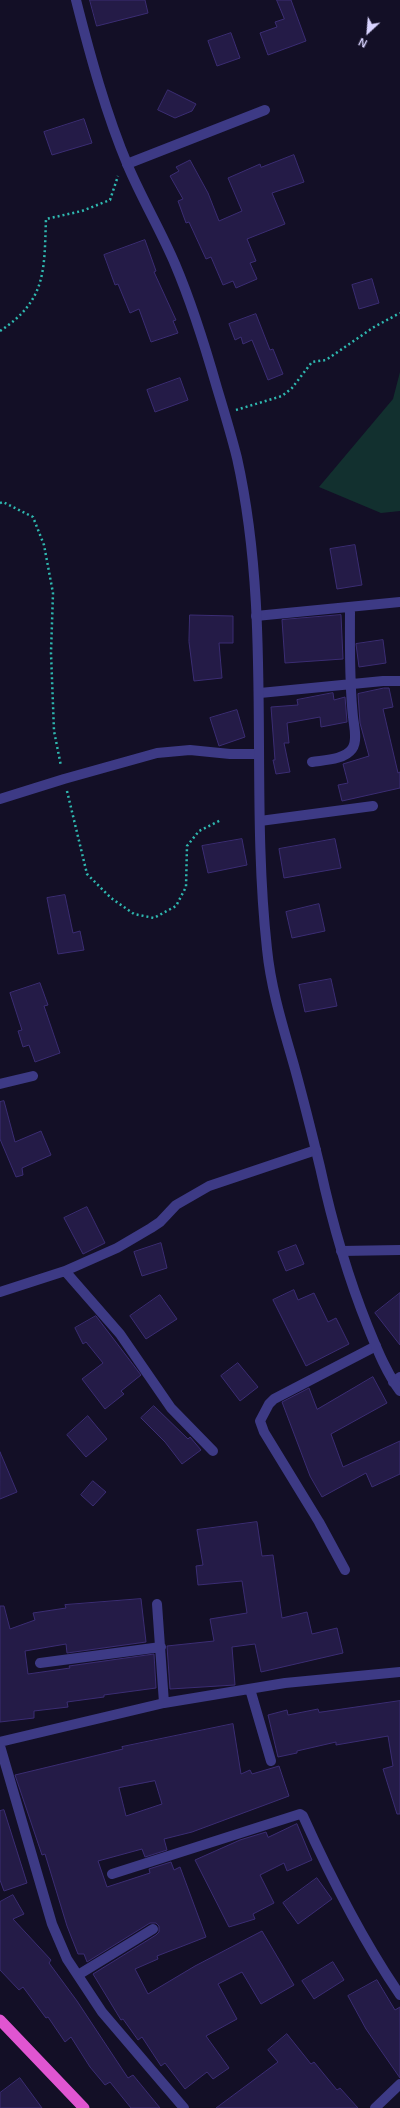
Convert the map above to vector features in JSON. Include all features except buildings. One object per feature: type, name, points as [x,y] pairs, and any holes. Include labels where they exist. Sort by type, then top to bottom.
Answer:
[{"type":"highway","points":[[0,2020],[84,2108]]},
{"type":"street","points":[[76,0],[92,61],[127,164],[176,265],[202,337],[237,458],[249,533],[256,616],[260,693],[258,754],[261,875],[267,952],[273,988],[350,1282],[376,1346],[396,1380],[400,1391]]},
{"type":"street","points":[[127,164],[265,110]]},
{"type":"street","points":[[256,616],[400,602]]},
{"type":"street","points":[[312,762],[341,757],[352,749],[355,740],[351,684],[350,607]]},
{"type":"street","points":[[260,693],[382,681],[400,681]]},
{"type":"street","points":[[0,799],[157,753],[190,750],[230,754],[258,754]]},
{"type":"street","points":[[260,821],[374,806]]},
{"type":"street","points":[[0,1084],[33,1076]]},
{"type":"street","points":[[0,1292],[64,1271],[117,1248],[160,1222],[176,1205],[209,1186],[316,1150]]},
{"type":"street","points":[[341,1250],[400,1250]]},
{"type":"street","points":[[64,1271],[120,1334],[171,1408],[212,1451]]},
{"type":"street","points":[[345,1570],[319,1522],[264,1432],[260,1420],[269,1404],[274,1399],[376,1346]]},
{"type":"street","points":[[157,1604],[164,1703]]},
{"type":"street","points":[[40,1663],[160,1647]]},
{"type":"street","points":[[0,1742],[164,1703],[324,1679],[400,1672]]},
{"type":"street","points":[[250,1689],[271,1761]]},
{"type":"street","points":[[0,1746],[52,1924],[67,1959],[102,2012],[184,2108]]},
{"type":"street","points":[[112,1874],[300,1814],[303,1816],[332,1880],[386,1974],[400,1994]]},
{"type":"street","points":[[78,1975],[153,1929]]},
{"type":"street","points":[[376,2108],[400,2084]]},
{"type":"path","points":[[0,331],[13,322],[34,299],[44,267],[46,219],[82,211],[110,200],[119,174]]},
{"type":"path","points":[[224,413],[282,396],[292,388],[312,362],[326,360],[374,327],[400,313]]},
{"type":"path","points":[[0,503],[3,502],[33,517],[44,545],[53,593],[51,653],[54,731],[87,874],[111,898],[134,914],[154,918],[176,906],[186,887],[187,846],[199,831],[221,820]]},
{"type":"green space","points":[[400,372],[400,511],[381,513],[319,487],[393,399]]}]
